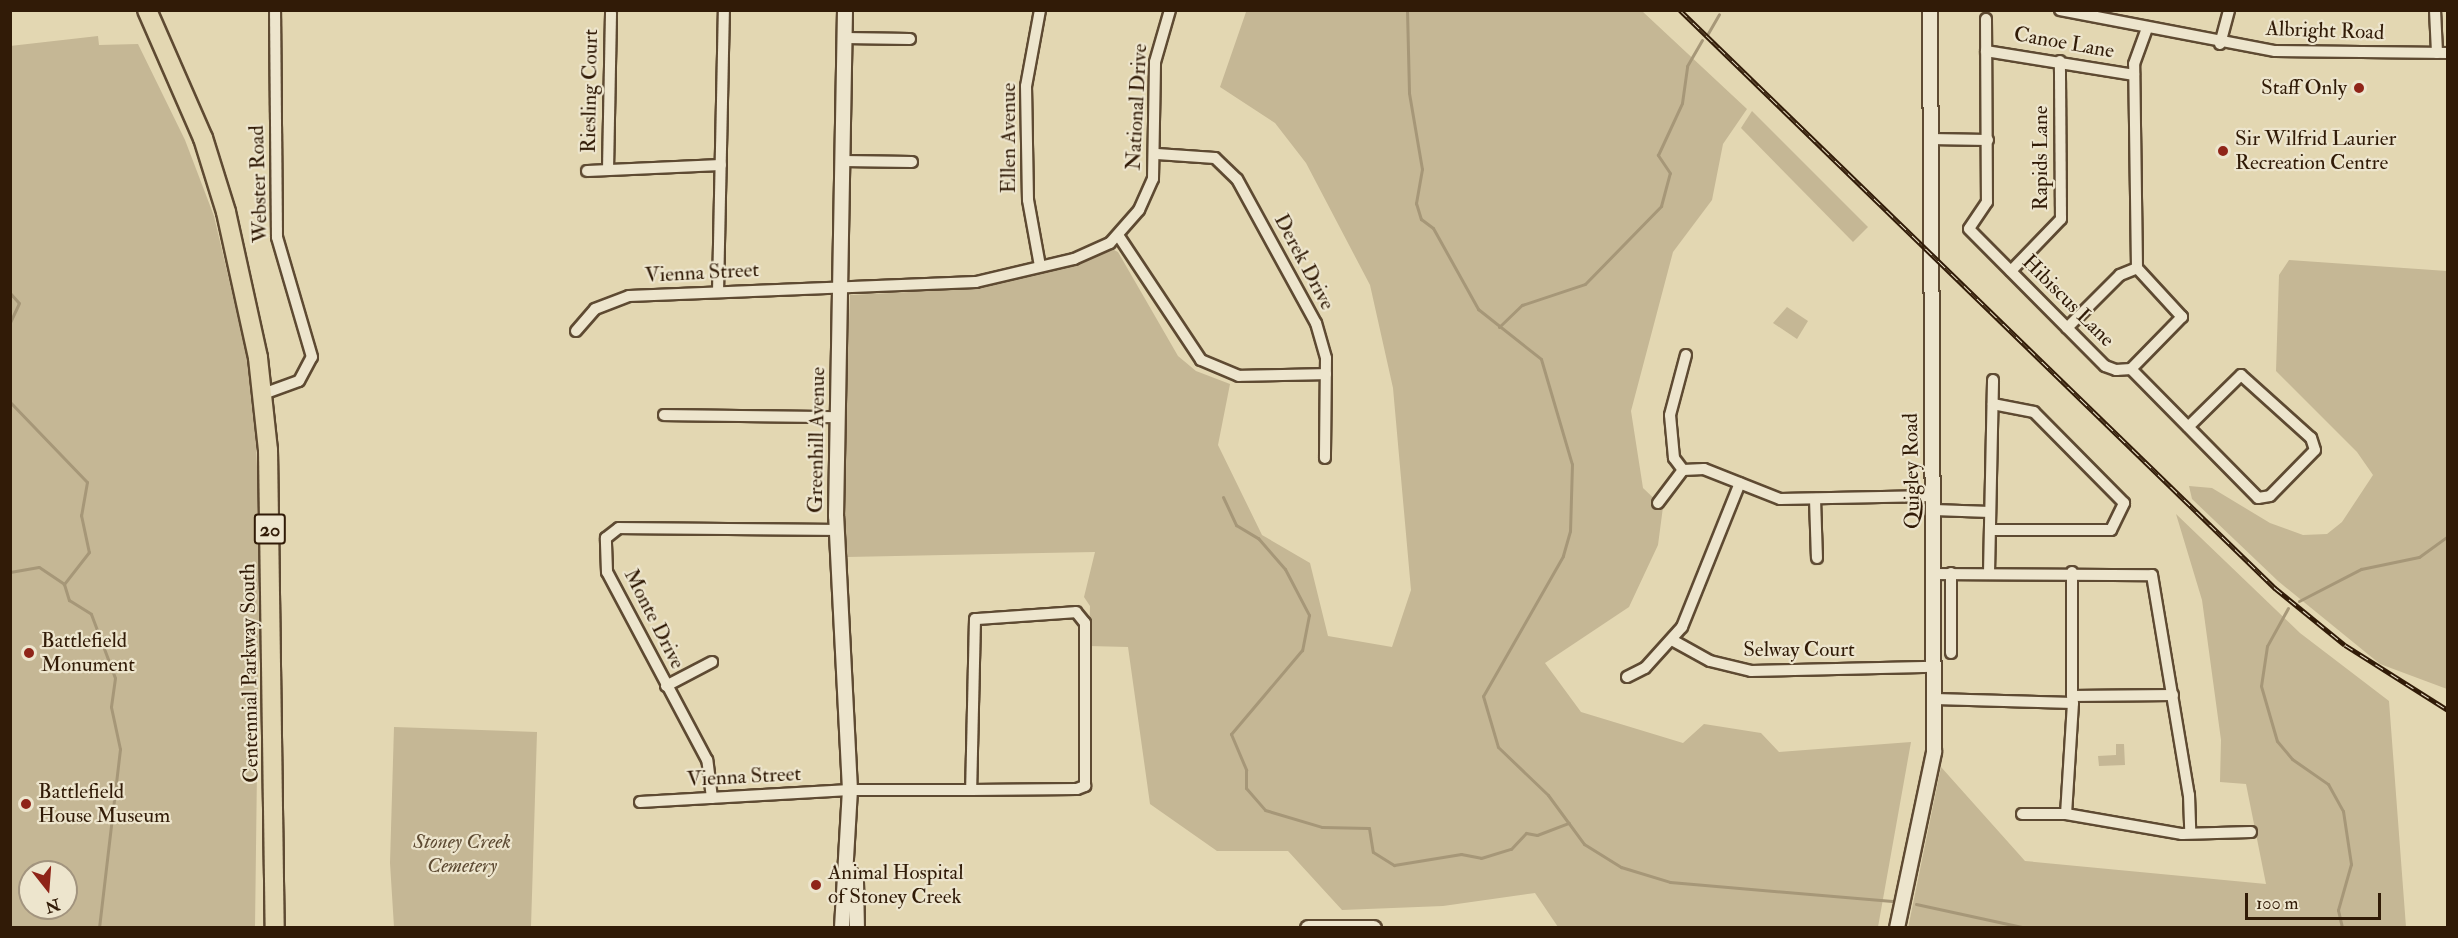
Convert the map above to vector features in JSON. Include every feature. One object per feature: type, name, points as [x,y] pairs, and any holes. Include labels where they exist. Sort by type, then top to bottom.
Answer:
[{"type":"main road","name":"Centennial Parkway South","points":[[147,10],[202,138],[244,284],[263,394],[275,709],[275,927]]},
{"type":"main road","points":[[1308,927],[1373,927]]},
{"type":"street","name":"Webster Road","points":[[263,394],[299,381],[312,357],[277,237],[275,10]]},
{"type":"street","points":[[718,292],[724,10]]},
{"type":"street","name":"Greenhill Avenue","points":[[845,10],[837,530],[850,790],[849,871],[856,882],[857,927]]},
{"type":"street","name":"Ellen Avenue","points":[[1040,10],[1026,86],[1028,200],[1040,266]]},
{"type":"street","name":"National Drive","points":[[842,285],[976,282],[1093,252],[1118,235],[1148,195],[1157,154],[1155,62],[1170,10]]},
{"type":"street","name":"Quigley Road","points":[[1897,927],[1934,752],[1935,574],[1930,10]]},
{"type":"street","name":"Albright Road","points":[[2060,10],[2220,44],[2275,51],[2442,53]]},
{"type":"street","points":[[2220,44],[2229,10]]},
{"type":"street","points":[[2436,10],[2442,53]]},
{"type":"street","name":"Riesling Court","points":[[608,170],[611,13]]},
{"type":"street","name":"Hibiscus Lane","points":[[1986,19],[1987,202],[1969,229],[2105,366],[2131,369]]},
{"type":"street","points":[[2146,28],[2134,75],[2137,268],[2182,317],[2131,369],[2188,427],[2258,498],[2270,496],[2315,450],[2311,438],[2241,375],[2188,427]]},
{"type":"street","points":[[844,38],[910,39]]},
{"type":"street","name":"Canoe Lane","points":[[1986,51],[2060,61],[2134,75]]},
{"type":"street","name":"Rapids Lane","points":[[2011,271],[2061,219],[2060,61]]},
{"type":"street","points":[[1930,139],[1988,140]]},
{"type":"street","name":"Derek Drive","points":[[1157,154],[1201,154],[1232,171],[1316,323],[1326,374],[1325,458]]},
{"type":"street","points":[[843,161],[912,162]]},
{"type":"street","points":[[587,171],[721,165]]},
{"type":"street","points":[[1118,235],[1201,360],[1239,376],[1326,374]]},
{"type":"street","points":[[2067,328],[2120,275],[2137,268]]},
{"type":"street","name":"Vienna Street","points":[[576,331],[595,309],[630,296],[842,285]]},
{"type":"street","points":[[1683,470],[1674,458],[1670,415],[1686,355]]},
{"type":"street","points":[[1989,573],[1993,380]]},
{"type":"street","points":[[1990,530],[2111,530],[2124,503],[2034,412],[1993,404]]},
{"type":"street","points":[[664,415],[837,417]]},
{"type":"street","points":[[1683,470],[1704,469],[1780,499],[1933,503],[1990,512]]},
{"type":"street","points":[[1658,503],[1683,470]]},
{"type":"street","points":[[1627,677],[1672,640],[1696,602],[1740,483]]},
{"type":"street","points":[[1815,499],[1817,558]]},
{"type":"street","name":"Monte Drive","points":[[712,798],[707,760],[607,572],[604,549],[612,531],[837,530]]},
{"type":"street","points":[[1935,574],[2072,572],[2152,574],[2173,695],[2190,833]]},
{"type":"street","points":[[2072,572],[2072,696],[2173,695]]},
{"type":"street","points":[[1951,573],[1951,653]]},
{"type":"street","name":"Vienna Street","points":[[640,802],[850,790],[971,790],[1085,786],[1085,623],[1076,612],[975,620],[971,790]]},
{"type":"street","name":"Selway Court","points":[[1672,640],[1731,669],[1934,667]]},
{"type":"street","points":[[666,686],[712,662]]},
{"type":"street","points":[[1935,699],[2073,703],[2066,814]]},
{"type":"street","points":[[2022,814],[2066,814],[2190,833],[2251,832]]},
{"type":"street","name":"Greenhill Avenue","points":[[842,927],[842,881],[849,871]]},
{"type":"green space","points":[[1642,11],[1747,109],[1723,144],[1712,200],[1673,252],[1631,411],[1643,488],[1663,507],[1658,545],[1629,607],[1545,663],[1581,712],[1683,743],[1704,724],[1761,733],[1779,752],[1911,742],[1878,927],[1558,927],[1535,893],[1443,906],[1342,910],[1288,851],[1217,851],[1150,804],[1128,647],[1089,646],[1090,606],[1084,597],[1095,552],[847,557],[842,519],[850,295],[968,289],[1085,257],[1106,246],[1118,252],[1178,356],[1196,371],[1230,384],[1218,445],[1262,535],[1310,563],[1328,636],[1392,647],[1411,590],[1393,388],[1370,285],[1306,163],[1275,123],[1220,87],[1246,12]]},
{"type":"green space","points":[[98,36],[99,45],[138,44],[185,140],[214,216],[245,348],[254,400],[260,533],[255,927],[11,927],[10,46]]},
{"type":"green space","points":[[1752,111],[1868,227],[1853,242],[1741,128]]},
{"type":"green space","points":[[2289,260],[2447,271],[2447,689],[2380,664],[2278,581],[2192,499],[2189,486],[2212,488],[2270,523],[2303,535],[2327,534],[2342,522],[2373,475],[2357,452],[2276,371],[2279,275]]},
{"type":"green space","points":[[1787,307],[1808,321],[1797,339],[1773,323]]},
{"type":"green space","points":[[2176,514],[2300,633],[2389,701],[2406,927],[1908,928],[1941,767],[2025,861],[2266,884],[2246,784],[2220,782],[2221,740],[2202,600]]},
{"type":"green space","name":"Stoney Creek Cemetery","points":[[394,727],[537,732],[531,927],[394,927],[390,863]]},
{"type":"green space","points":[[2116,744],[2124,744],[2125,765],[2099,766],[2098,756],[2116,755]]},
{"type":"waterway","points":[[1407,10],[1409,93],[1422,169],[1416,203],[1421,219],[1433,228],[1478,309],[1541,359],[1572,464],[1570,531],[1563,556],[1483,696],[1498,747],[1548,795],[1584,844],[1621,867],[1670,882],[1892,901]]},
{"type":"waterway","points":[[1707,35],[1719,14]]},
{"type":"waterway","points":[[1499,327],[1522,305],[1585,284],[1661,206],[1670,173],[1658,155],[1682,103],[1687,66],[1702,40]]},
{"type":"waterway","points":[[10,293],[19,303],[10,322]]},
{"type":"waterway","points":[[10,352],[10,371]]},
{"type":"waterway","points":[[10,402],[87,482],[81,515],[89,552],[64,584],[69,600],[91,614],[115,678],[111,707],[120,749],[99,928]]},
{"type":"waterway","points":[[1223,497],[1236,525],[1258,538],[1285,569],[1309,615],[1302,650],[1231,734],[1246,770],[1246,788],[1265,810],[1322,827],[1369,828],[1373,852],[1394,865],[1461,854],[1481,858],[1511,849],[1526,833],[1537,835],[1569,823]]},
{"type":"waterway","points":[[2299,601],[2361,569],[2419,557],[2448,536]]},
{"type":"waterway","points":[[10,572],[39,567],[64,584]]},
{"type":"waterway","points":[[2288,608],[2267,646],[2261,686],[2277,741],[2292,759],[2328,784],[2343,811],[2351,864],[2338,910],[2342,928]]},
{"type":"waterway","points":[[1916,904],[2026,928]]},
{"type":"railway","points":[[1680,10],[2275,588],[2345,645],[2448,710]]},
{"type":"place","name":"Staff Only","points":[[2359,88]]},
{"type":"place","name":"Sir Wilfrid Laurier Recreation Centre","points":[[2223,151]]},
{"type":"place","name":"Battlefield Monument","points":[[29,653]]},
{"type":"place","name":"Battlefield House Museum","points":[[26,804]]},
{"type":"place","name":"Animal Hospital of Stoney Creek","points":[[816,885]]}]
